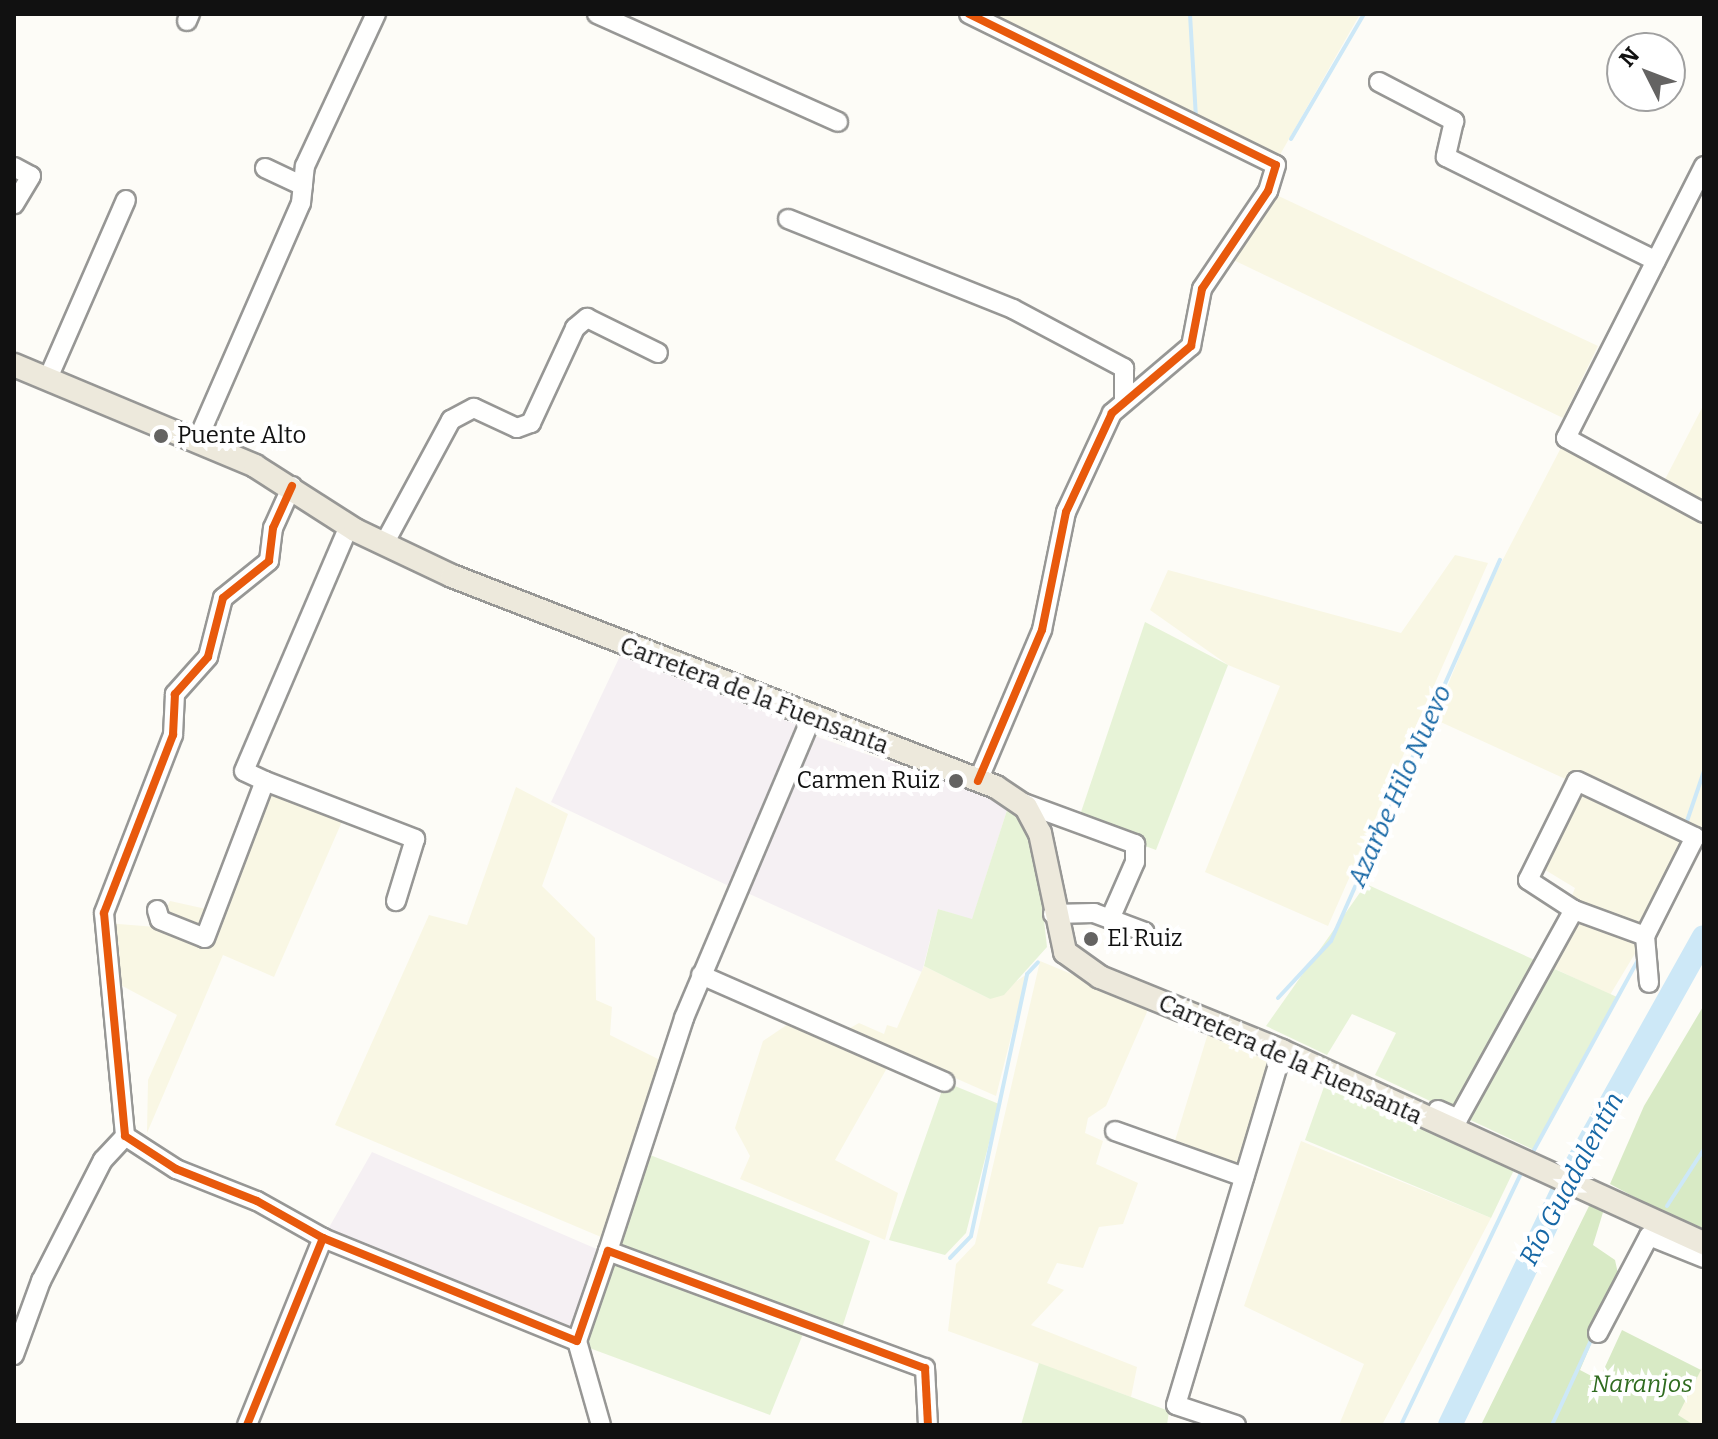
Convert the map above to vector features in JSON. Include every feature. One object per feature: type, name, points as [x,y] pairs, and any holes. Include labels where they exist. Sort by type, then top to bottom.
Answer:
[{"type":"main road","name":"Carretera de la Fuensanta","points":[[14,365],[49,376],[292,486],[349,526],[384,544],[613,642],[978,781],[1015,800],[1040,833],[1053,914],[1065,952],[1100,977],[1282,1051],[1621,1202],[1704,1243]]},
{"type":"street","points":[[197,441],[376,14]]},
{"type":"street","points":[[597,14],[838,122]]},
{"type":"street","points":[[969,14],[1276,165],[1268,191],[1202,289],[1191,346],[1124,402],[1066,512],[1042,630],[978,781]]},
{"type":"street","points":[[1379,82],[1454,121],[1446,157],[1656,261]]},
{"type":"street","points":[[1704,166],[1566,438],[1704,513]]},
{"type":"street","points":[[14,167],[31,176],[14,204]]},
{"type":"street","points":[[265,168],[303,186]]},
{"type":"street","points":[[49,376],[126,200]]},
{"type":"street","points":[[788,219],[986,297],[1124,368],[1124,402]]},
{"type":"street","points":[[384,544],[451,420],[474,408],[517,428],[531,423],[575,328],[587,318],[658,353]]},
{"type":"street","points":[[14,1355],[41,1281],[103,1160],[125,1136],[104,913],[173,735],[175,694],[208,657],[223,598],[269,561],[273,528],[292,486]]},
{"type":"street","points":[[349,526],[244,771],[415,839],[396,901]]},
{"type":"street","points":[[601,1425],[577,1341],[701,975],[812,716]]},
{"type":"street","points":[[157,910],[160,920],[205,938],[265,781]]},
{"type":"street","points":[[1645,936],[1574,910],[1528,880],[1577,781],[1695,837],[1645,936],[1649,983]]},
{"type":"street","points":[[1015,800],[1135,844],[1135,862],[1110,919]]},
{"type":"street","points":[[1366,1090],[1373,1081],[1458,1119],[1574,910]]},
{"type":"street","points":[[1053,914],[1110,919],[1145,932]]},
{"type":"street","points":[[701,975],[945,1082]]},
{"type":"street","points":[[1236,1425],[1176,1405],[1282,1051]]},
{"type":"street","points":[[1115,1131],[1244,1177]]},
{"type":"street","points":[[125,1136],[176,1169],[257,1201],[323,1238],[577,1341]]},
{"type":"street","points":[[1598,1333],[1649,1236],[1704,1258]]},
{"type":"street","points":[[247,1425],[323,1238]]},
{"type":"street","points":[[608,1251],[925,1368],[928,1425]]},
{"type":"shaded area","points":[[986,14],[1360,14],[1277,160]]},
{"type":"shaded area","points":[[1268,191],[1598,346],[1563,418],[1225,256]]},
{"type":"shaded area","points":[[1704,404],[1704,839],[1610,995],[1545,964],[1575,888],[1537,865],[1572,782],[1434,719],[1485,594],[1566,438],[1660,489]]},
{"type":"shaded area","points":[[1455,555],[1488,563],[1328,926],[1205,872],[1280,686],[1228,665],[1150,610],[1168,570],[1401,633]]},
{"type":"shaded area","points":[[620,656],[800,726],[731,887],[551,802]]},
{"type":"shaded area","points":[[812,735],[1009,804],[972,920],[938,909],[922,972],[745,892]]},
{"type":"shaded area","points":[[260,785],[344,817],[274,977],[223,955],[147,1133],[148,1080],[177,1015],[113,981],[106,923],[156,927],[170,901],[206,909]]},
{"type":"shaded area","points":[[516,787],[568,814],[542,886],[595,938],[596,1000],[612,1007],[610,1035],[662,1061],[601,1237],[335,1125],[429,915],[467,925]]},
{"type":"shaded area","points":[[1040,961],[1144,1004],[1147,1012],[1106,1106],[1088,1118],[1085,1133],[1103,1141],[1096,1164],[1138,1183],[1123,1224],[1099,1227],[1083,1268],[1057,1263],[1047,1283],[1064,1290],[1031,1325],[1137,1367],[1131,1397],[948,1331],[956,1264],[975,1244]]},
{"type":"shaded area","points":[[924,966],[990,999],[1027,974],[996,1096],[896,1052],[835,1160],[898,1193],[885,1240],[740,1179],[750,1156],[735,1128],[763,1041],[803,1014],[845,1031],[859,1023],[884,1034],[887,1025],[897,1028]]},
{"type":"shaded area","points":[[1209,1030],[1276,1059],[1238,1172],[1174,1144]]},
{"type":"shaded area","points":[[1301,1141],[1491,1218],[1382,1425],[1339,1425],[1364,1364],[1244,1306]]},
{"type":"shaded area","points":[[372,1152],[599,1250],[577,1341],[323,1238]]},
{"type":"shaded area","points":[[1704,1364],[1704,1425],[1694,1425],[1677,1415]]},
{"type":"green space","points":[[1145,622],[1228,665],[1156,850],[1078,821]]},
{"type":"green space","points":[[1009,804],[1028,827],[1037,857],[1047,947],[1004,995],[990,999],[924,966],[938,909],[972,919]]},
{"type":"green space","points":[[1366,884],[1617,997],[1534,1150],[1375,1075],[1396,1033],[1352,1014],[1327,1055],[1266,1026]]},
{"type":"green space","points":[[1704,1005],[1704,1234],[1610,1184],[1644,1106]]},
{"type":"green space","points":[[945,1082],[999,1104],[966,1233],[945,1255],[889,1240]]},
{"type":"green space","points":[[1325,1084],[1514,1170],[1491,1218],[1305,1140]]},
{"type":"green space","points":[[650,1155],[870,1241],[841,1331],[617,1248]]},
{"type":"green space","name":"Naranjos","points":[[1590,1204],[1604,1209],[1593,1245],[1615,1260],[1619,1278],[1580,1370],[1599,1380],[1622,1330],[1701,1370],[1678,1415],[1694,1425],[1481,1425]]},
{"type":"green space","points":[[613,1264],[803,1334],[770,1415],[584,1346]]},
{"type":"green space","points":[[1039,1363],[1169,1411],[1167,1425],[1021,1425]]},
{"type":"waterway","points":[[1190,14],[1196,117]]},
{"type":"waterway","points":[[1291,139],[1364,14]]},
{"type":"waterway","name":"Azarbe Hilo Nuevo","points":[[1278,998],[1331,941],[1500,560]]},
{"type":"waterway","points":[[1686,824],[1704,771]]},
{"type":"waterway","name":"Río Guadalentín","points":[[1450,1425],[1568,1180],[1704,937]]},
{"type":"waterway","points":[[1534,1150],[1640,956]]},
{"type":"waterway","name":"Azarbe Hilo Nuevo","points":[[950,1258],[971,1236],[1027,974],[1038,962]]},
{"type":"waterway","points":[[1667,1206],[1704,1149]]},
{"type":"waterway","points":[[1401,1425],[1521,1173]]},
{"type":"waterway","points":[[1552,1425],[1593,1336]]},
{"type":"cycle path","points":[[969,14],[1276,165],[1268,191],[1202,289],[1191,346],[1112,413],[1066,512],[1042,630],[978,781]]},
{"type":"cycle path","points":[[292,486],[273,528],[269,561],[223,598],[208,657],[175,694],[173,735],[104,913],[125,1136],[176,1169],[257,1201],[323,1238]]},
{"type":"cycle path","points":[[247,1425],[323,1238],[577,1341],[608,1251],[925,1368],[928,1425]]},
{"type":"place","name":"Puente Alto","points":[[161,436]]},
{"type":"place","name":"Carmen Ruiz","points":[[956,781]]},
{"type":"place","name":"El Ruiz","points":[[1091,939]]}]
